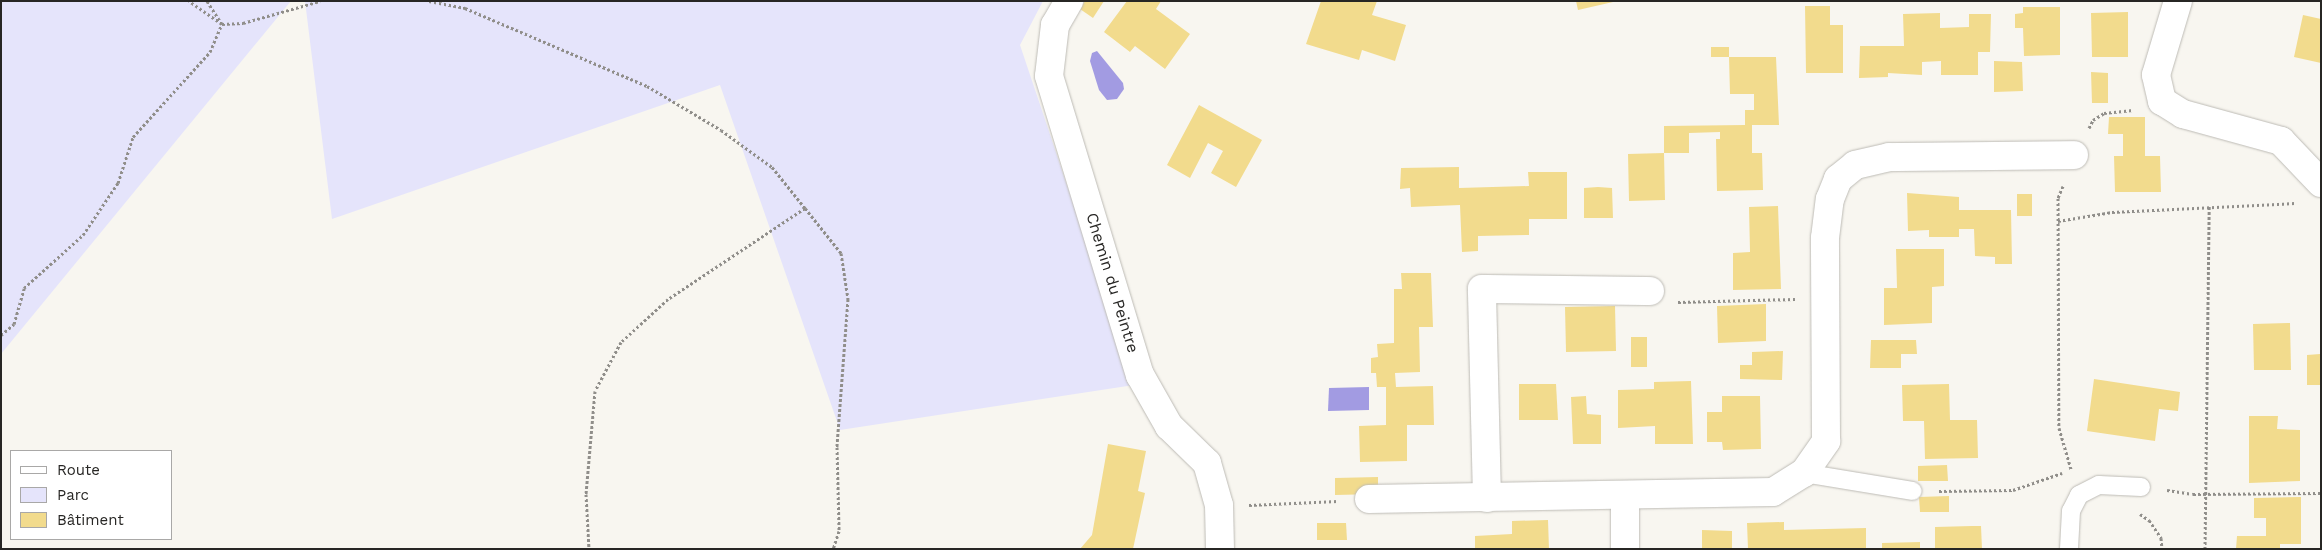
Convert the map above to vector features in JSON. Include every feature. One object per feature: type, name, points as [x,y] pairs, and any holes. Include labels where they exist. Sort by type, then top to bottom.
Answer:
[{"type":"street","name":"Chemin du Peintre","points":[[1069,1],[1055,25],[1049,76],[1140,375],[1169,426],[1207,463],[1219,504],[1220,549]]},
{"type":"street","points":[[2178,1],[2156,75],[2162,101],[2183,114],[2281,141],[2321,183]]},
{"type":"street","points":[[1368,499],[1773,492],[1804,473],[1826,441],[1825,238],[1830,199],[1838,179],[1855,165],[1889,158],[2074,156]]},
{"type":"street","points":[[1487,498],[1482,289],[1650,291]]},
{"type":"street","points":[[1625,496],[1625,549]]},
{"type":"lane","points":[[1804,473],[1913,491]]},
{"type":"lane","points":[[2068,549],[2071,511],[2079,495],[2100,484],[2141,487]]},
{"type":"path","points":[[189,1],[222,24],[243,23],[320,1]]},
{"type":"path","points":[[207,1],[222,24]]},
{"type":"path","points":[[429,1],[465,8],[647,86],[721,130],[772,167],[841,253],[848,299],[837,447],[839,531],[833,549]]},
{"type":"path","points":[[1,335],[14,324],[24,288],[83,235],[118,184],[133,137],[210,52],[222,24]]},
{"type":"path","points":[[2079,495],[2059,428],[2058,198],[2074,156],[2093,120],[2099,116],[2148,108],[2162,101]]},
{"type":"path","points":[[2058,221],[2112,212],[2300,202]]},
{"type":"path","points":[[2205,549],[2209,206]]},
{"type":"path","points":[[588,549],[586,494],[595,391],[621,342],[668,298],[805,208]]},
{"type":"path","points":[[1650,291],[1676,302],[1825,298]]},
{"type":"path","points":[[1913,491],[2013,490],[2072,470]]},
{"type":"path","points":[[2141,487],[2205,494],[2321,493]]},
{"type":"path","points":[[1253,505],[1368,499]]},
{"type":"path","points":[[2133,509],[2150,520],[2161,538],[2162,549]]},
{"type":"green space","points":[[1,1],[291,1],[1,354]]},
{"type":"green space","points":[[305,1],[1043,1],[1020,45],[1134,385],[840,430],[720,85],[332,219]]},
{"type":"shaded area","points":[[1097,51],[1123,83],[1124,89],[1117,99],[1107,100],[1099,90],[1090,61],[1092,53]]},
{"type":"shaded area","points":[[1369,387],[1369,410],[1328,411],[1329,388]]},
{"type":"building","points":[[1085,1],[1104,1],[1093,18],[1080,9]]},
{"type":"building","points":[[1127,1],[1161,1],[1156,9],[1190,34],[1165,69],[1135,46],[1130,52],[1104,32]]},
{"type":"building","points":[[1321,1],[1377,1],[1372,15],[1406,25],[1395,61],[1362,50],[1359,60],[1306,44]]},
{"type":"building","points":[[1576,1],[1613,1],[1613,2],[1578,10]]},
{"type":"building","points":[[1805,6],[1830,6],[1830,25],[1843,25],[1843,73],[1806,73]]},
{"type":"building","points":[[2023,7],[2060,7],[2060,55],[2024,56],[2023,28],[2015,28],[2015,14],[2023,13]]},
{"type":"building","points":[[2128,12],[2128,57],[2092,57],[2091,13]]},
{"type":"building","points":[[1940,13],[1940,28],[1969,27],[1969,14],[1991,14],[1990,52],[1978,52],[1978,75],[1941,75],[1941,61],[1922,62],[1922,75],[1888,73],[1888,77],[1859,78],[1860,46],[1904,46],[1903,14]]},
{"type":"building","points":[[2303,15],[2321,19],[2321,63],[2294,57]]},
{"type":"building","points":[[1711,47],[1729,47],[1729,57],[1711,57]]},
{"type":"building","points":[[1729,57],[1776,57],[1779,125],[1752,125],[1752,153],[1762,153],[1763,190],[1717,191],[1716,139],[1720,139],[1720,132],[1689,133],[1689,153],[1664,153],[1664,126],[1745,125],[1745,110],[1754,110],[1754,94],[1730,94]]},
{"type":"building","points":[[1994,61],[2022,62],[2023,91],[1994,92]]},
{"type":"building","points":[[2091,72],[2108,73],[2108,103],[2092,103]]},
{"type":"building","points":[[1199,105],[1262,140],[1236,187],[1211,173],[1223,151],[1208,143],[1190,178],[1167,165]]},
{"type":"building","points":[[2109,117],[2145,117],[2145,156],[2160,156],[2161,192],[2115,192],[2114,156],[2123,156],[2123,134],[2108,134]]},
{"type":"building","points":[[1664,153],[1665,200],[1629,201],[1628,154]]},
{"type":"building","points":[[1459,167],[1459,188],[1529,186],[1528,172],[1567,172],[1567,219],[1529,219],[1529,235],[1478,236],[1478,251],[1462,252],[1460,205],[1411,207],[1410,188],[1400,189],[1401,168]]},
{"type":"building","points":[[1584,188],[1612,188],[1613,218],[1584,218]]},
{"type":"building","points":[[1907,193],[1959,197],[1959,210],[2011,210],[2012,264],[1995,264],[1995,257],[1975,256],[1974,229],[1959,229],[1959,237],[1929,237],[1929,230],[1908,231]]},
{"type":"building","points":[[2017,194],[2032,194],[2032,216],[2017,216]]},
{"type":"building","points":[[1778,206],[1781,289],[1733,290],[1733,253],[1750,252],[1749,207]]},
{"type":"building","points":[[1896,249],[1944,249],[1944,286],[1932,287],[1932,323],[1884,325],[1884,288],[1897,288]]},
{"type":"building","points":[[1401,273],[1431,273],[1433,327],[1419,327],[1420,372],[1395,373],[1396,387],[1433,386],[1434,425],[1407,425],[1407,461],[1360,462],[1359,426],[1386,425],[1386,387],[1377,387],[1376,373],[1371,373],[1371,358],[1378,357],[1377,344],[1394,343],[1394,289],[1402,289]]},
{"type":"building","points":[[1766,304],[1766,341],[1718,343],[1717,306]]},
{"type":"building","points":[[1615,306],[1616,351],[1566,352],[1565,307]]},
{"type":"building","points":[[2290,323],[2291,370],[2254,370],[2253,324]]},
{"type":"building","points":[[1631,337],[1647,337],[1647,367],[1631,367]]},
{"type":"building","points":[[1871,340],[1916,340],[1917,354],[1901,354],[1901,368],[1870,368]]},
{"type":"building","points":[[1783,351],[1782,380],[1740,379],[1740,365],[1752,365],[1752,352]]},
{"type":"building","points":[[2320,354],[2321,385],[2307,385],[2307,355]]},
{"type":"building","points":[[2094,379],[2180,392],[2178,411],[2159,409],[2155,441],[2087,431]]},
{"type":"building","points":[[1691,381],[1693,444],[1655,444],[1655,426],[1618,428],[1618,390],[1654,389],[1654,382]]},
{"type":"building","points":[[1519,384],[1556,384],[1558,420],[1519,420]]},
{"type":"building","points":[[1949,384],[1950,420],[1977,420],[1978,458],[1925,459],[1924,421],[1903,421],[1902,385]]},
{"type":"building","points":[[1586,396],[1587,414],[1601,415],[1601,444],[1573,444],[1571,397]]},
{"type":"building","points":[[1722,396],[1760,396],[1761,449],[1723,450],[1722,442],[1707,442],[1707,412],[1722,412]]},
{"type":"building","points":[[2249,416],[2278,416],[2277,429],[2300,430],[2300,481],[2249,483]]},
{"type":"building","points":[[1108,444],[1146,451],[1138,491],[1145,493],[1133,549],[1080,549],[1092,535]]},
{"type":"building","points":[[1947,465],[1948,481],[1918,481],[1918,466]]},
{"type":"building","points":[[1378,477],[1378,494],[1335,495],[1335,478]]},
{"type":"building","points":[[1949,496],[1949,512],[1920,512],[1919,497]]},
{"type":"building","points":[[2301,497],[2301,544],[2280,544],[2280,549],[2236,549],[2237,536],[2266,536],[2266,518],[2254,518],[2254,498]]},
{"type":"building","points":[[1548,520],[1549,549],[1475,549],[1475,536],[1512,534],[1512,521]]},
{"type":"building","points":[[1784,522],[1784,530],[1866,528],[1866,549],[1748,549],[1747,523]]},
{"type":"building","points":[[1317,523],[1346,523],[1347,540],[1317,540]]},
{"type":"building","points":[[1981,526],[1982,549],[1935,549],[1935,527]]},
{"type":"building","points":[[1702,530],[1732,531],[1732,549],[1702,549]]},
{"type":"building","points":[[1920,542],[1920,549],[1882,549],[1882,543]]}]
